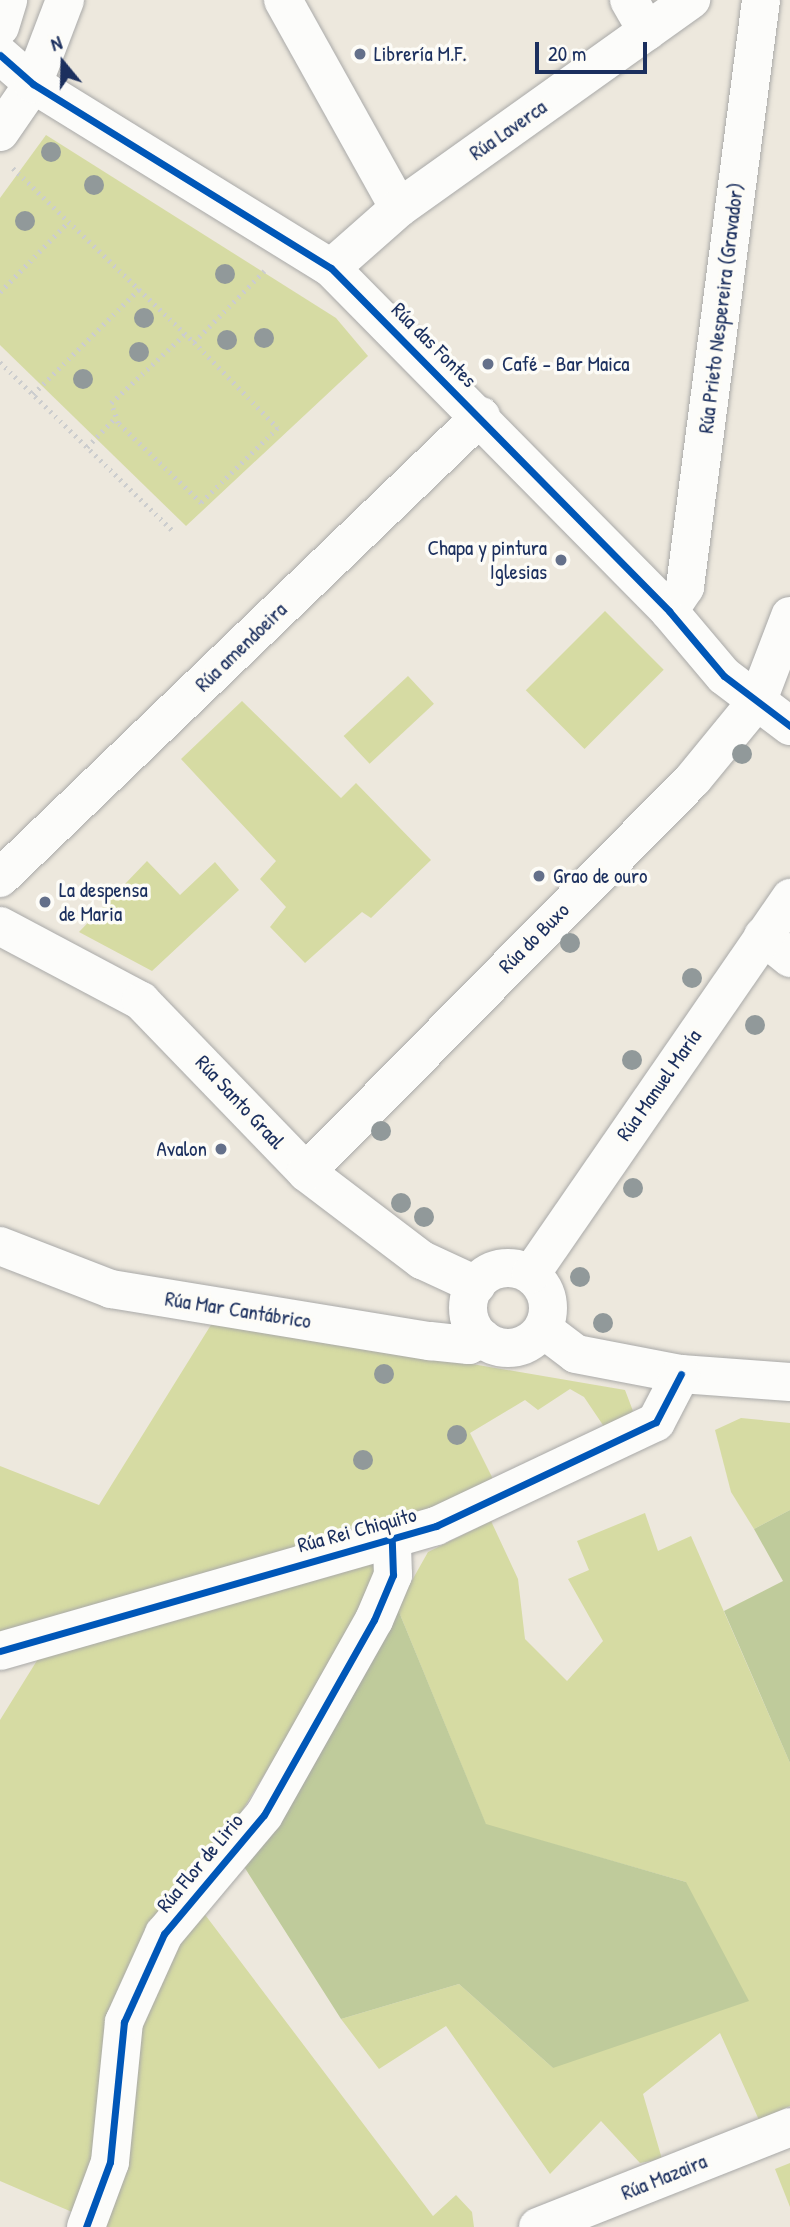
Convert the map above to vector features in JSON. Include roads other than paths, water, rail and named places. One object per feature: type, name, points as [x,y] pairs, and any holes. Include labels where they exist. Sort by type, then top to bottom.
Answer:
[{"type":"street","points":[[0,27],[8,0]]},
{"type":"street","points":[[0,132],[33,84],[65,0]]},
{"type":"street","points":[[283,0],[399,208]]},
{"type":"street","name":"Rúa Laverca","points":[[331,268],[399,208],[638,16],[691,0]]},
{"type":"street","name":"Rúa Prieto Nespereira (Gravador)","points":[[669,611],[685,587],[761,0]]},
{"type":"street","name":"Rúa das Fontes","points":[[0,55],[33,84],[331,268],[481,416],[669,611],[724,676],[790,726]]},
{"type":"street","name":"Rúa amendoeira","points":[[0,878],[481,416]]},
{"type":"street","name":"Rúa do Buxo","points":[[306,1172],[693,779],[758,700],[790,617]]},
{"type":"street","name":"Rúa Manuel María","points":[[531,1274],[777,947],[790,898]]},
{"type":"street","name":"Rúa Santo Graal","points":[[0,926],[164,1019],[306,1172],[422,1260],[476,1285]]},
{"type":"street","name":"Rúa Mar Cantábrico","points":[[0,1246],[111,1289],[430,1341],[469,1345],[482,1338],[514,1347],[542,1329]]},
{"type":"street","points":[[482,1338],[468,1312],[476,1285],[495,1270],[531,1274],[548,1299],[542,1329],[576,1354],[681,1374],[790,1382]]},
{"type":"street","name":"Rúa Rei Chiquito","points":[[0,1651],[392,1542],[656,1422],[681,1374]]},
{"type":"street","name":"Rúa Flor de Lirio","points":[[86,2227],[110,2162],[124,2022],[164,1934],[264,1815],[374,1619],[393,1575],[392,1542]]},
{"type":"street","name":"Rúa Mazaira","points":[[538,2227],[790,2127]]},
{"type":"place","name":"Librería M.F.","points":[[360,54]]},
{"type":"place","name":"Café - Bar Maica","points":[[488,364]]},
{"type":"place","name":"Chapa y pintura Iglesias","points":[[561,560]]},
{"type":"place","name":"Grao de ouro","points":[[539,876]]},
{"type":"place","name":"La despensa de Maria","points":[[45,902]]},
{"type":"place","name":"Avalon","points":[[221,1149]]}]
